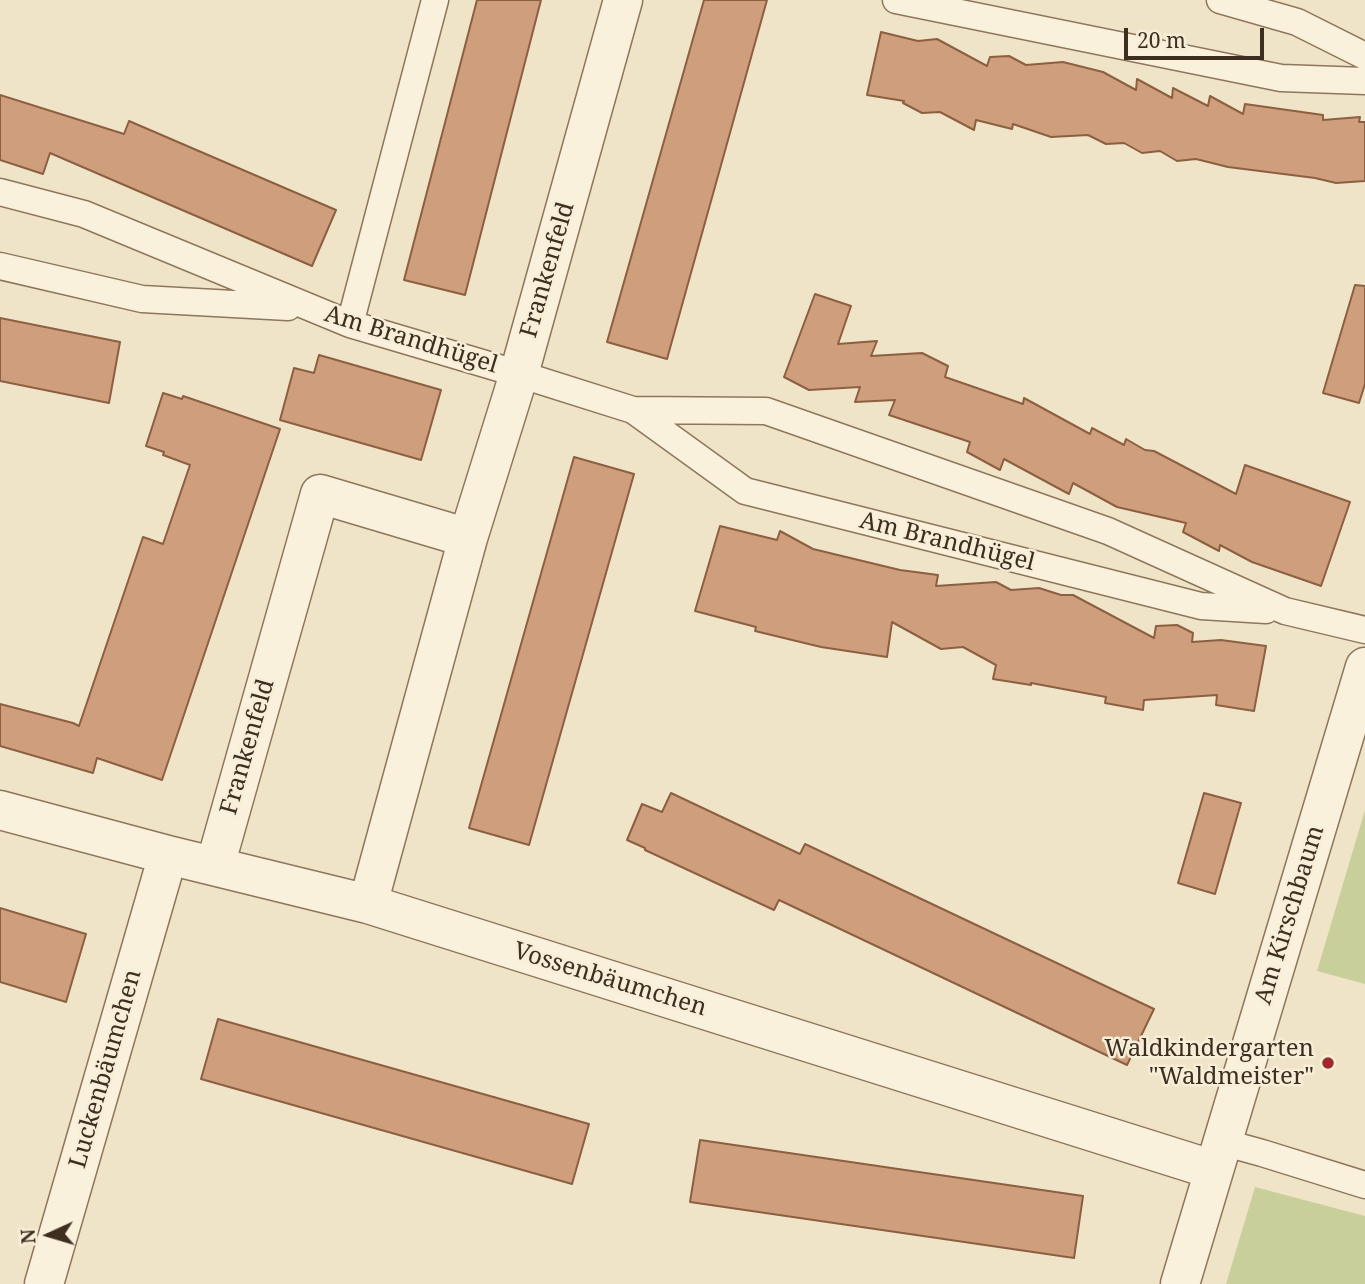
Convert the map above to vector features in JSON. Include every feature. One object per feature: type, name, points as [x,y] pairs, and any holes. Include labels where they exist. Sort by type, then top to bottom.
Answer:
[{"type":"street","name":"Frankenfeld","points":[[368,904],[468,538],[519,374],[624,0]]},
{"type":"street","name":"Frankenfeld","points":[[215,866],[320,494],[468,538]]},
{"type":"street","name":"Am Kirschbaum","points":[[1180,1284],[1365,667]]},
{"type":"street","name":"Vossenbäumchen","points":[[0,810],[368,904],[1218,1156]]},
{"type":"street","name":"Luckenbäumchen","points":[[44,1284],[168,855]]},
{"type":"lane","points":[[350,324],[435,0]]},
{"type":"lane","points":[[896,0],[1281,78],[1365,81]]},
{"type":"lane","points":[[1220,0],[1297,22],[1365,56]]},
{"type":"lane","name":"Am Brandhügel","points":[[0,192],[84,214],[350,324],[634,410],[765,411],[1108,531],[1285,611]]},
{"type":"lane","name":"Am Brandhügel","points":[[0,267],[142,299],[309,308]]},
{"type":"lane","name":"Am Brandhügel","points":[[634,410],[745,491],[1201,606],[1285,611],[1365,630]]},
{"type":"lane","name":"Vossenbäumchen","points":[[1218,1156],[1262,1153],[1365,1185]]},
{"type":"green space","points":[[1365,810],[1365,984],[1317,971]]},
{"type":"green space","points":[[1255,1187],[1365,1216],[1365,1284],[1226,1284]]},
{"type":"building","points":[[477,0],[541,0],[465,295],[404,280]]},
{"type":"building","points":[[704,0],[767,0],[667,359],[607,342]]},
{"type":"building","points":[[881,32],[918,41],[937,39],[987,66],[990,57],[1009,56],[1026,65],[1063,62],[1103,72],[1136,90],[1137,79],[1172,98],[1173,88],[1208,106],[1210,96],[1243,114],[1245,104],[1323,115],[1323,120],[1360,117],[1359,122],[1365,122],[1365,181],[1336,183],[1228,167],[1196,159],[1177,161],[1160,151],[1142,153],[1124,143],[1106,144],[1088,135],[1051,137],[1013,124],[1012,129],[976,120],[974,130],[940,112],[922,113],[903,103],[904,101],[867,95]]},
{"type":"building","points":[[0,95],[124,134],[129,121],[336,210],[312,266],[50,153],[43,174],[0,160]]},
{"type":"building","points":[[1355,285],[1365,286],[1365,384],[1359,403],[1323,393]]},
{"type":"building","points":[[815,294],[851,306],[838,344],[877,341],[871,356],[922,353],[948,366],[945,377],[1023,404],[1024,398],[1090,434],[1092,428],[1124,445],[1126,439],[1236,494],[1245,465],[1350,502],[1321,586],[1252,562],[1220,545],[1219,551],[1183,532],[1186,523],[1117,507],[1073,483],[1069,494],[1004,459],[1000,470],[967,452],[970,442],[889,415],[895,400],[855,402],[860,387],[809,390],[784,377]]},
{"type":"building","points":[[0,318],[120,342],[109,403],[0,381]]},
{"type":"building","points":[[319,355],[441,390],[421,460],[280,420],[294,368],[314,373]]},
{"type":"building","points":[[163,393],[182,399],[183,396],[280,429],[162,780],[97,758],[93,773],[0,746],[0,704],[79,726],[143,537],[163,544],[190,465],[146,446]]},
{"type":"building","points":[[574,457],[634,474],[529,845],[469,828]]},
{"type":"building","points":[[720,526],[777,540],[780,531],[813,549],[900,570],[938,575],[936,586],[996,582],[1011,590],[1039,588],[1061,595],[1073,595],[1154,638],[1156,626],[1177,625],[1193,633],[1192,642],[1221,640],[1266,646],[1254,711],[1216,705],[1217,695],[1144,700],[1143,710],[1105,703],[1106,697],[993,679],[996,665],[963,647],[941,649],[892,622],[887,657],[821,647],[755,631],[756,627],[695,611]]},
{"type":"building","points":[[671,793],[800,854],[805,844],[1154,1009],[1127,1065],[779,900],[774,910],[627,840],[642,804],[662,812]]},
{"type":"building","points":[[1204,793],[1241,803],[1215,894],[1178,883]]},
{"type":"building","points":[[0,908],[86,934],[66,1002],[0,982]]},
{"type":"building","points":[[218,1019],[589,1124],[572,1184],[201,1079]]},
{"type":"building","points":[[700,1140],[1083,1196],[1074,1258],[690,1202]]},
{"type":"place","name":"Waldkindergarten \"Waldmeister\"","points":[[1328,1063]]}]
